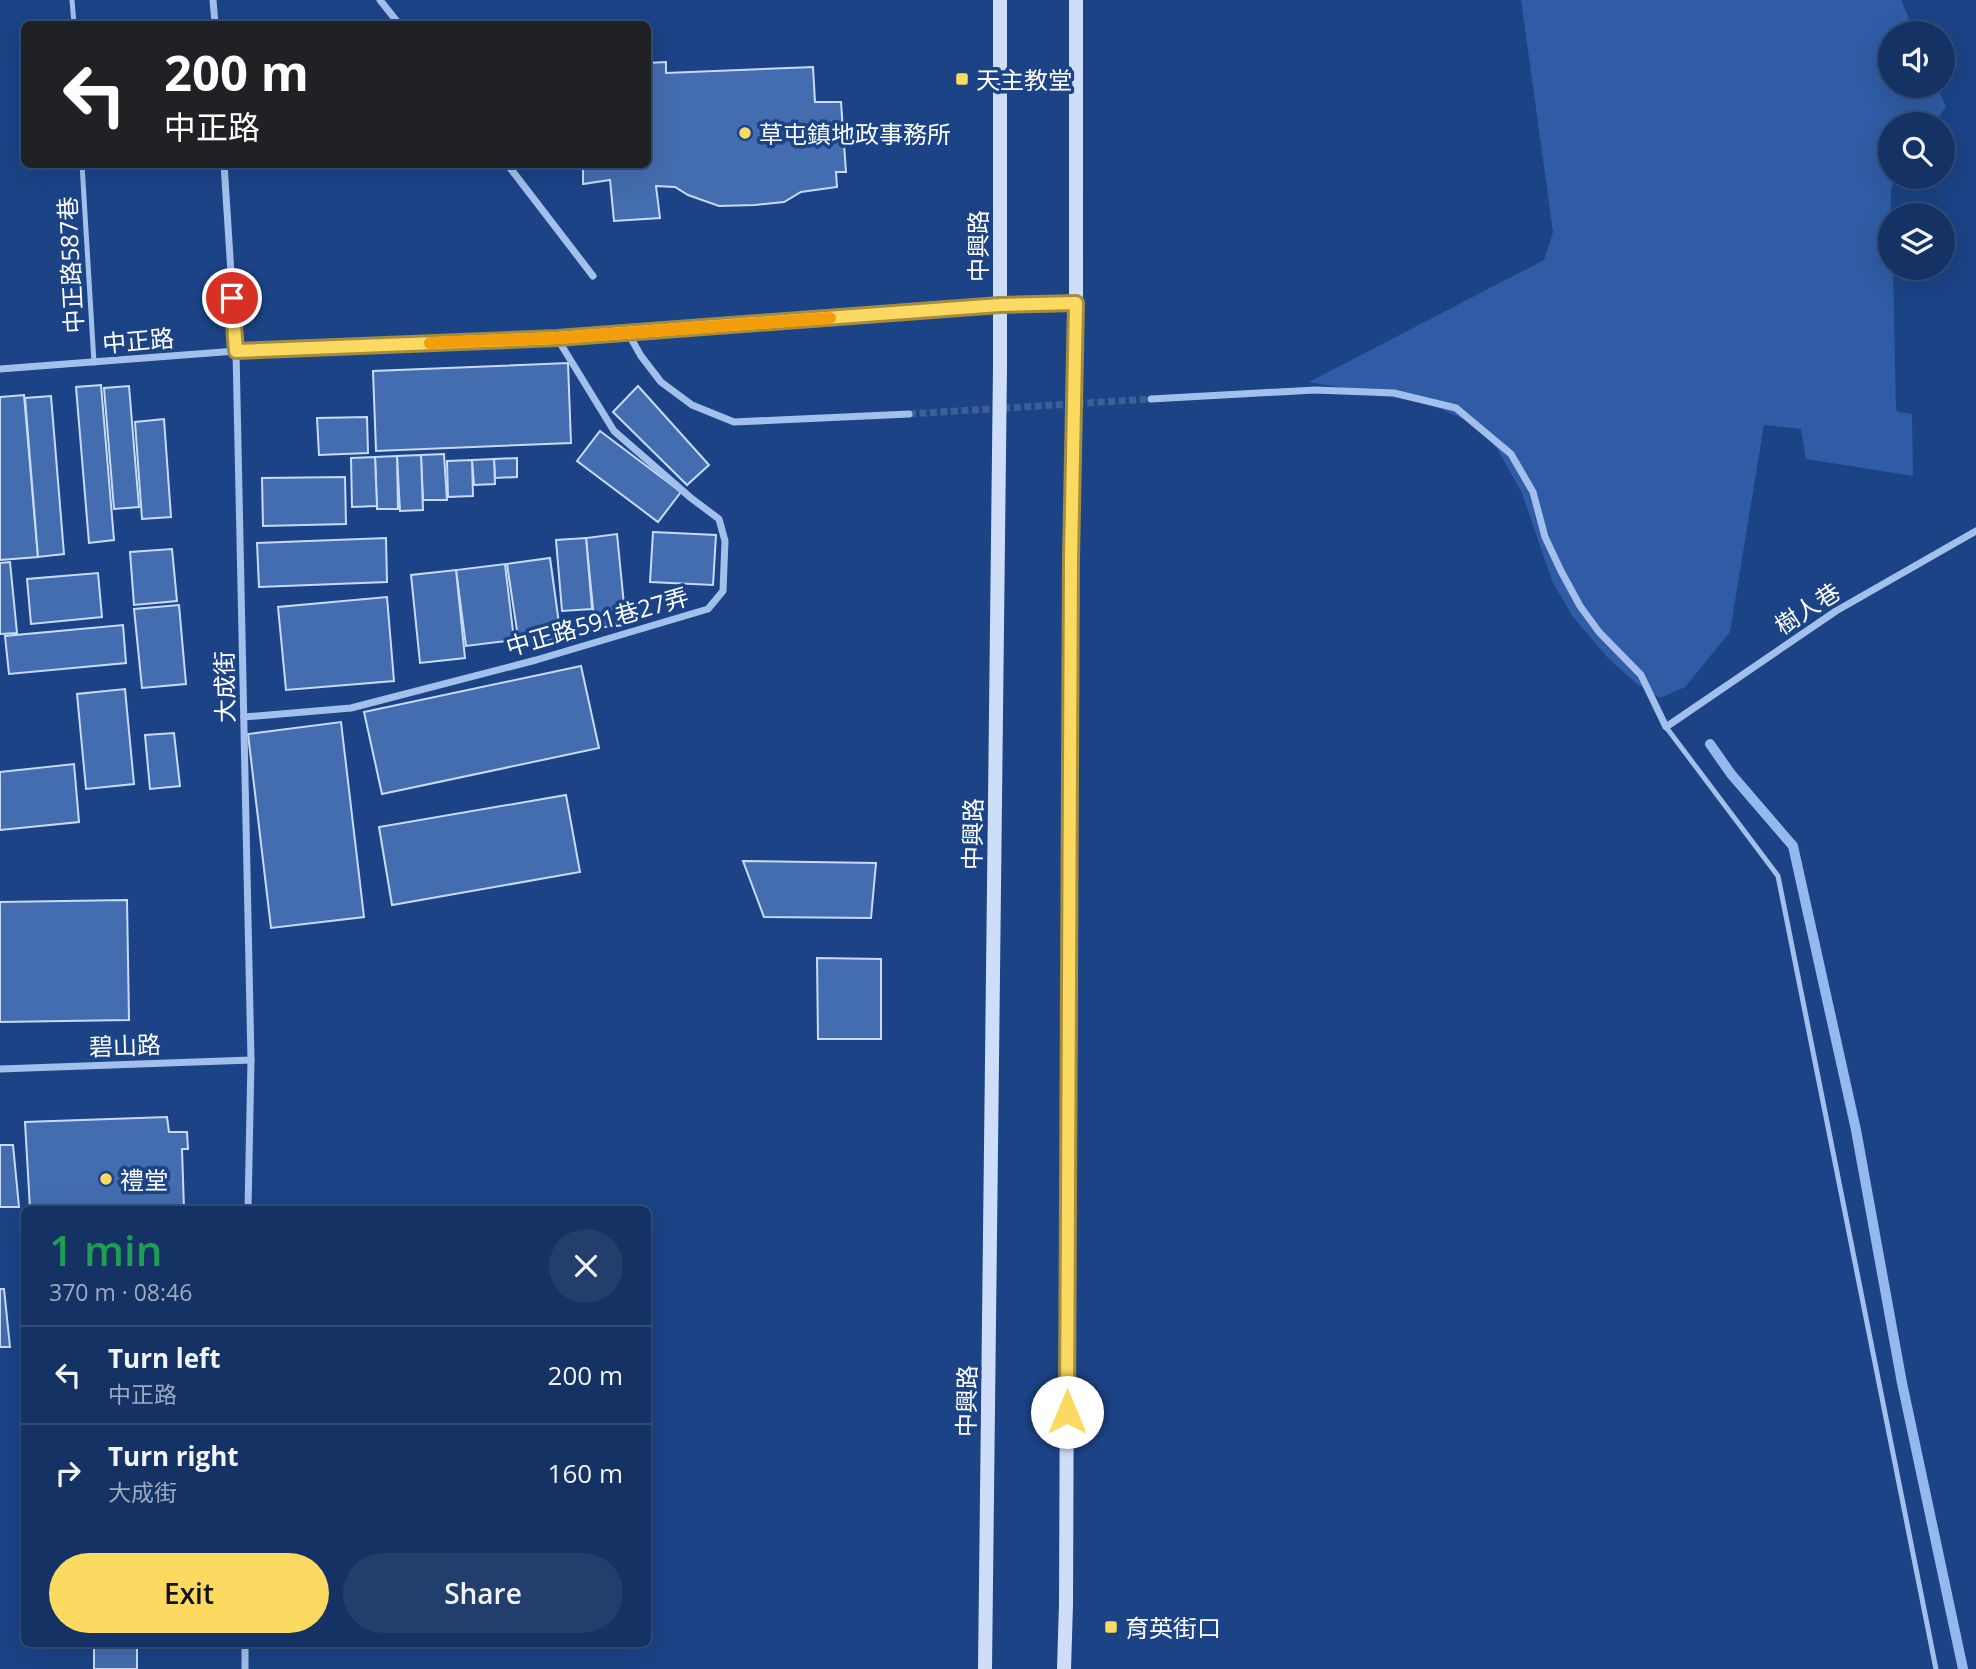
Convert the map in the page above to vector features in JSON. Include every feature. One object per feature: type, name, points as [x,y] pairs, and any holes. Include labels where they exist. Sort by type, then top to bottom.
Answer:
[{"type":"street","points":[[213,0],[215,21]]},
{"type":"street","points":[[380,0],[397,21]]},
{"type":"street","name":"中興路","points":[[985,1669],[1000,305],[1000,0]]},
{"type":"street","points":[[1064,1669],[1071,558],[1076,303],[1076,0]]},
{"type":"street","name":"大成街","points":[[224,168],[236,351],[251,1060],[248,1206]]},
{"type":"street","points":[[510,168],[593,276]]},
{"type":"street","name":"中正路","points":[[0,369],[236,351],[557,338],[1000,305],[1076,303]]},
{"type":"street","points":[[628,333],[661,382],[692,405],[734,422],[909,414]]},
{"type":"street","name":"中正路591巷27弄","points":[[244,717],[351,708],[536,660],[708,609],[723,591],[725,541],[719,519],[614,431],[557,338]]},
{"type":"street","points":[[1151,399],[1315,390],[1394,393],[1455,408],[1511,454],[1533,492],[1545,537],[1560,571],[1599,632],[1642,675],[1666,727]]},
{"type":"street","name":"樹人巷","points":[[1666,727],[1836,611],[1976,531]]},
{"type":"street","name":"碧山路","points":[[0,1069],[251,1060]]},
{"type":"street","points":[[245,1647],[245,1669]]},
{"type":"lane","points":[[72,0],[74,21]]},
{"type":"lane","name":"中正路587巷","points":[[82,168],[94,363]]},
{"type":"lane","points":[[1666,727],[1778,876],[1936,1669]]},
{"type":"shaded area","points":[[1521,0],[1901,0],[1910,21],[1878,21],[1878,98],[1942,98],[1946,107],[1942,112],[1878,112],[1878,189],[1891,189],[1891,203],[1878,203],[1878,280],[1893,280],[1896,409],[1898,412],[1912,414],[1913,476],[1806,459],[1801,429],[1764,425],[1730,632],[1685,687],[1660,698],[1636,683],[1608,658],[1573,617],[1552,581],[1522,493],[1498,450],[1473,423],[1429,404],[1309,382],[1544,260],[1553,232]]},
{"type":"building","name":"草屯鎮地政事務所","points":[[666,62],[666,73],[813,67],[815,102],[841,102],[846,172],[836,172],[837,187],[801,192],[784,202],[719,206],[688,195],[675,187],[656,186],[660,218],[614,221],[610,180],[583,184],[583,168],[651,168],[651,63]]},
{"type":"building","points":[[568,363],[571,443],[376,451],[373,371]]},
{"type":"building","points":[[101,385],[114,540],[89,543],[76,387]]},
{"type":"building","points":[[129,386],[139,507],[114,509],[104,388]]},
{"type":"building","points":[[638,386],[709,465],[687,485],[613,412]]},
{"type":"building","points":[[24,395],[38,557],[0,560],[0,397]]},
{"type":"building","points":[[51,396],[64,554],[38,557],[25,398]]},
{"type":"building","points":[[367,417],[368,453],[319,455],[317,418]]},
{"type":"building","points":[[164,419],[171,517],[142,519],[135,422]]},
{"type":"building","points":[[600,431],[681,492],[658,522],[577,461]]},
{"type":"building","points":[[444,454],[447,500],[423,500],[421,455]]},
{"type":"building","points":[[421,455],[423,510],[400,511],[397,456]]},
{"type":"building","points":[[397,456],[398,509],[377,509],[375,457]]},
{"type":"building","points":[[375,457],[377,506],[352,507],[351,458]]},
{"type":"building","points":[[517,458],[517,477],[495,478],[494,459]]},
{"type":"building","points":[[494,459],[495,484],[474,485],[472,460]]},
{"type":"building","points":[[472,460],[473,496],[448,497],[447,461]]},
{"type":"building","points":[[345,477],[346,524],[263,526],[262,478]]},
{"type":"building","points":[[653,532],[716,535],[713,585],[650,582]]},
{"type":"building","points":[[617,534],[626,625],[595,628],[586,538]]},
{"type":"building","points":[[386,538],[387,582],[259,587],[257,543]]},
{"type":"building","points":[[586,538],[592,609],[562,611],[556,540]]},
{"type":"building","points":[[172,549],[177,601],[134,605],[130,552]]},
{"type":"building","points":[[550,558],[561,638],[519,644],[507,564]]},
{"type":"building","points":[[10,562],[17,633],[0,634],[0,563]]},
{"type":"building","points":[[505,564],[514,640],[466,646],[456,570]]},
{"type":"building","points":[[456,570],[465,658],[420,663],[411,575]]},
{"type":"building","points":[[98,573],[102,617],[31,624],[27,579]]},
{"type":"building","points":[[387,597],[394,681],[286,690],[278,607]]},
{"type":"building","points":[[179,605],[186,684],[142,688],[134,609]]},
{"type":"building","points":[[123,625],[126,663],[9,674],[5,636]]},
{"type":"building","points":[[581,666],[599,748],[382,794],[364,712]]},
{"type":"building","points":[[125,689],[134,784],[86,789],[77,694]]},
{"type":"building","points":[[341,722],[364,917],[271,928],[248,734]]},
{"type":"building","points":[[174,733],[180,786],[150,789],[145,735]]},
{"type":"building","points":[[74,764],[79,822],[0,830],[0,772]]},
{"type":"building","points":[[566,795],[580,872],[392,905],[379,827]]},
{"type":"building","points":[[743,861],[876,863],[871,918],[764,917]]},
{"type":"building","points":[[127,900],[129,1020],[0,1022],[0,902]]},
{"type":"building","points":[[817,958],[881,959],[881,1039],[818,1039]]},
{"type":"building","name":"禮堂","points":[[167,1117],[169,1132],[187,1132],[188,1149],[182,1149],[184,1206],[30,1206],[25,1122]]},
{"type":"building","points":[[0,1145],[13,1145],[19,1207],[0,1207]]},
{"type":"building","points":[[0,1289],[4,1289],[10,1347],[0,1347]]},
{"type":"building","points":[[20,1384],[21,1384],[21,1443]]},
{"type":"building","points":[[94,1647],[137,1647],[137,1669],[94,1669]]},
{"type":"waterway","points":[[1710,744],[1731,774],[1793,846],[1856,1130],[1902,1383],[1963,1669]]},
{"type":"tunnel","points":[[909,414],[1151,399]]},
{"type":"slow traffic","points":[[430,343],[557,338],[830,318]]},
{"type":"place","name":"天主教堂","points":[[962,79]]},
{"type":"place","name":"草屯鎮地政事務所","points":[[745,133]]},
{"type":"place","name":"禮堂","points":[[106,1179]]},
{"type":"place","name":"育英街口","points":[[1111,1627]]},
{"type":"route","points":[[232,298],[236,351],[557,338],[1000,305],[1076,303],[1071,558],[1067,1412]]}]
